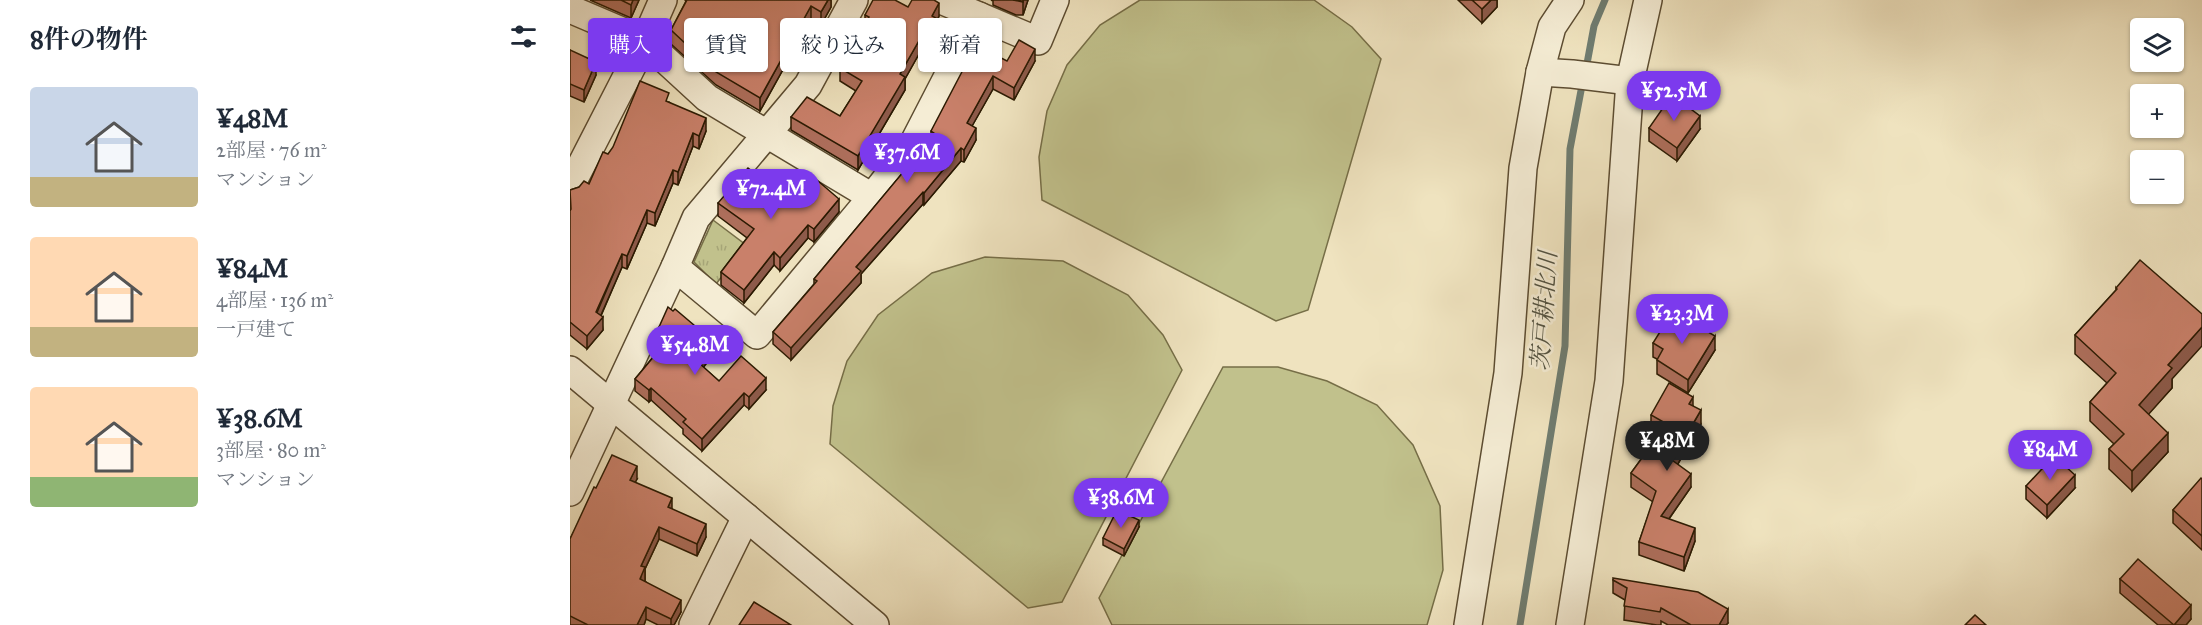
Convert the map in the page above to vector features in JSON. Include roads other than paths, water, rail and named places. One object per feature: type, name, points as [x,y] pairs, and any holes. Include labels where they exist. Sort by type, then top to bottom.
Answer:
[{"type":"street","points":[[655,18],[663,0]]},
{"type":"street","points":[[570,492],[696,218],[808,85],[854,0]]},
{"type":"street","points":[[941,0],[1038,40],[1055,0]]},
{"type":"street","points":[[1468,625],[1508,373],[1523,168],[1540,72],[1552,27],[1570,0]]},
{"type":"street","points":[[1570,625],[1609,381],[1630,81],[1648,0]]},
{"type":"street","points":[[570,9],[591,18]]},
{"type":"street","points":[[675,267],[757,334],[912,146],[979,16]]},
{"type":"street","points":[[672,66],[707,98],[872,197]]},
{"type":"street","points":[[570,188],[629,72]]},
{"type":"street","points":[[1540,72],[1630,81]]},
{"type":"street","points":[[570,370],[875,625]]},
{"type":"street","points":[[693,625],[746,517]]},
{"type":"waterway","name":"茨戸耕北川","points":[[1586,69],[1594,26],[1605,0]]},
{"type":"waterway","name":"茨戸耕北川","points":[[1520,625],[1565,346],[1570,149],[1583,80]]}]
